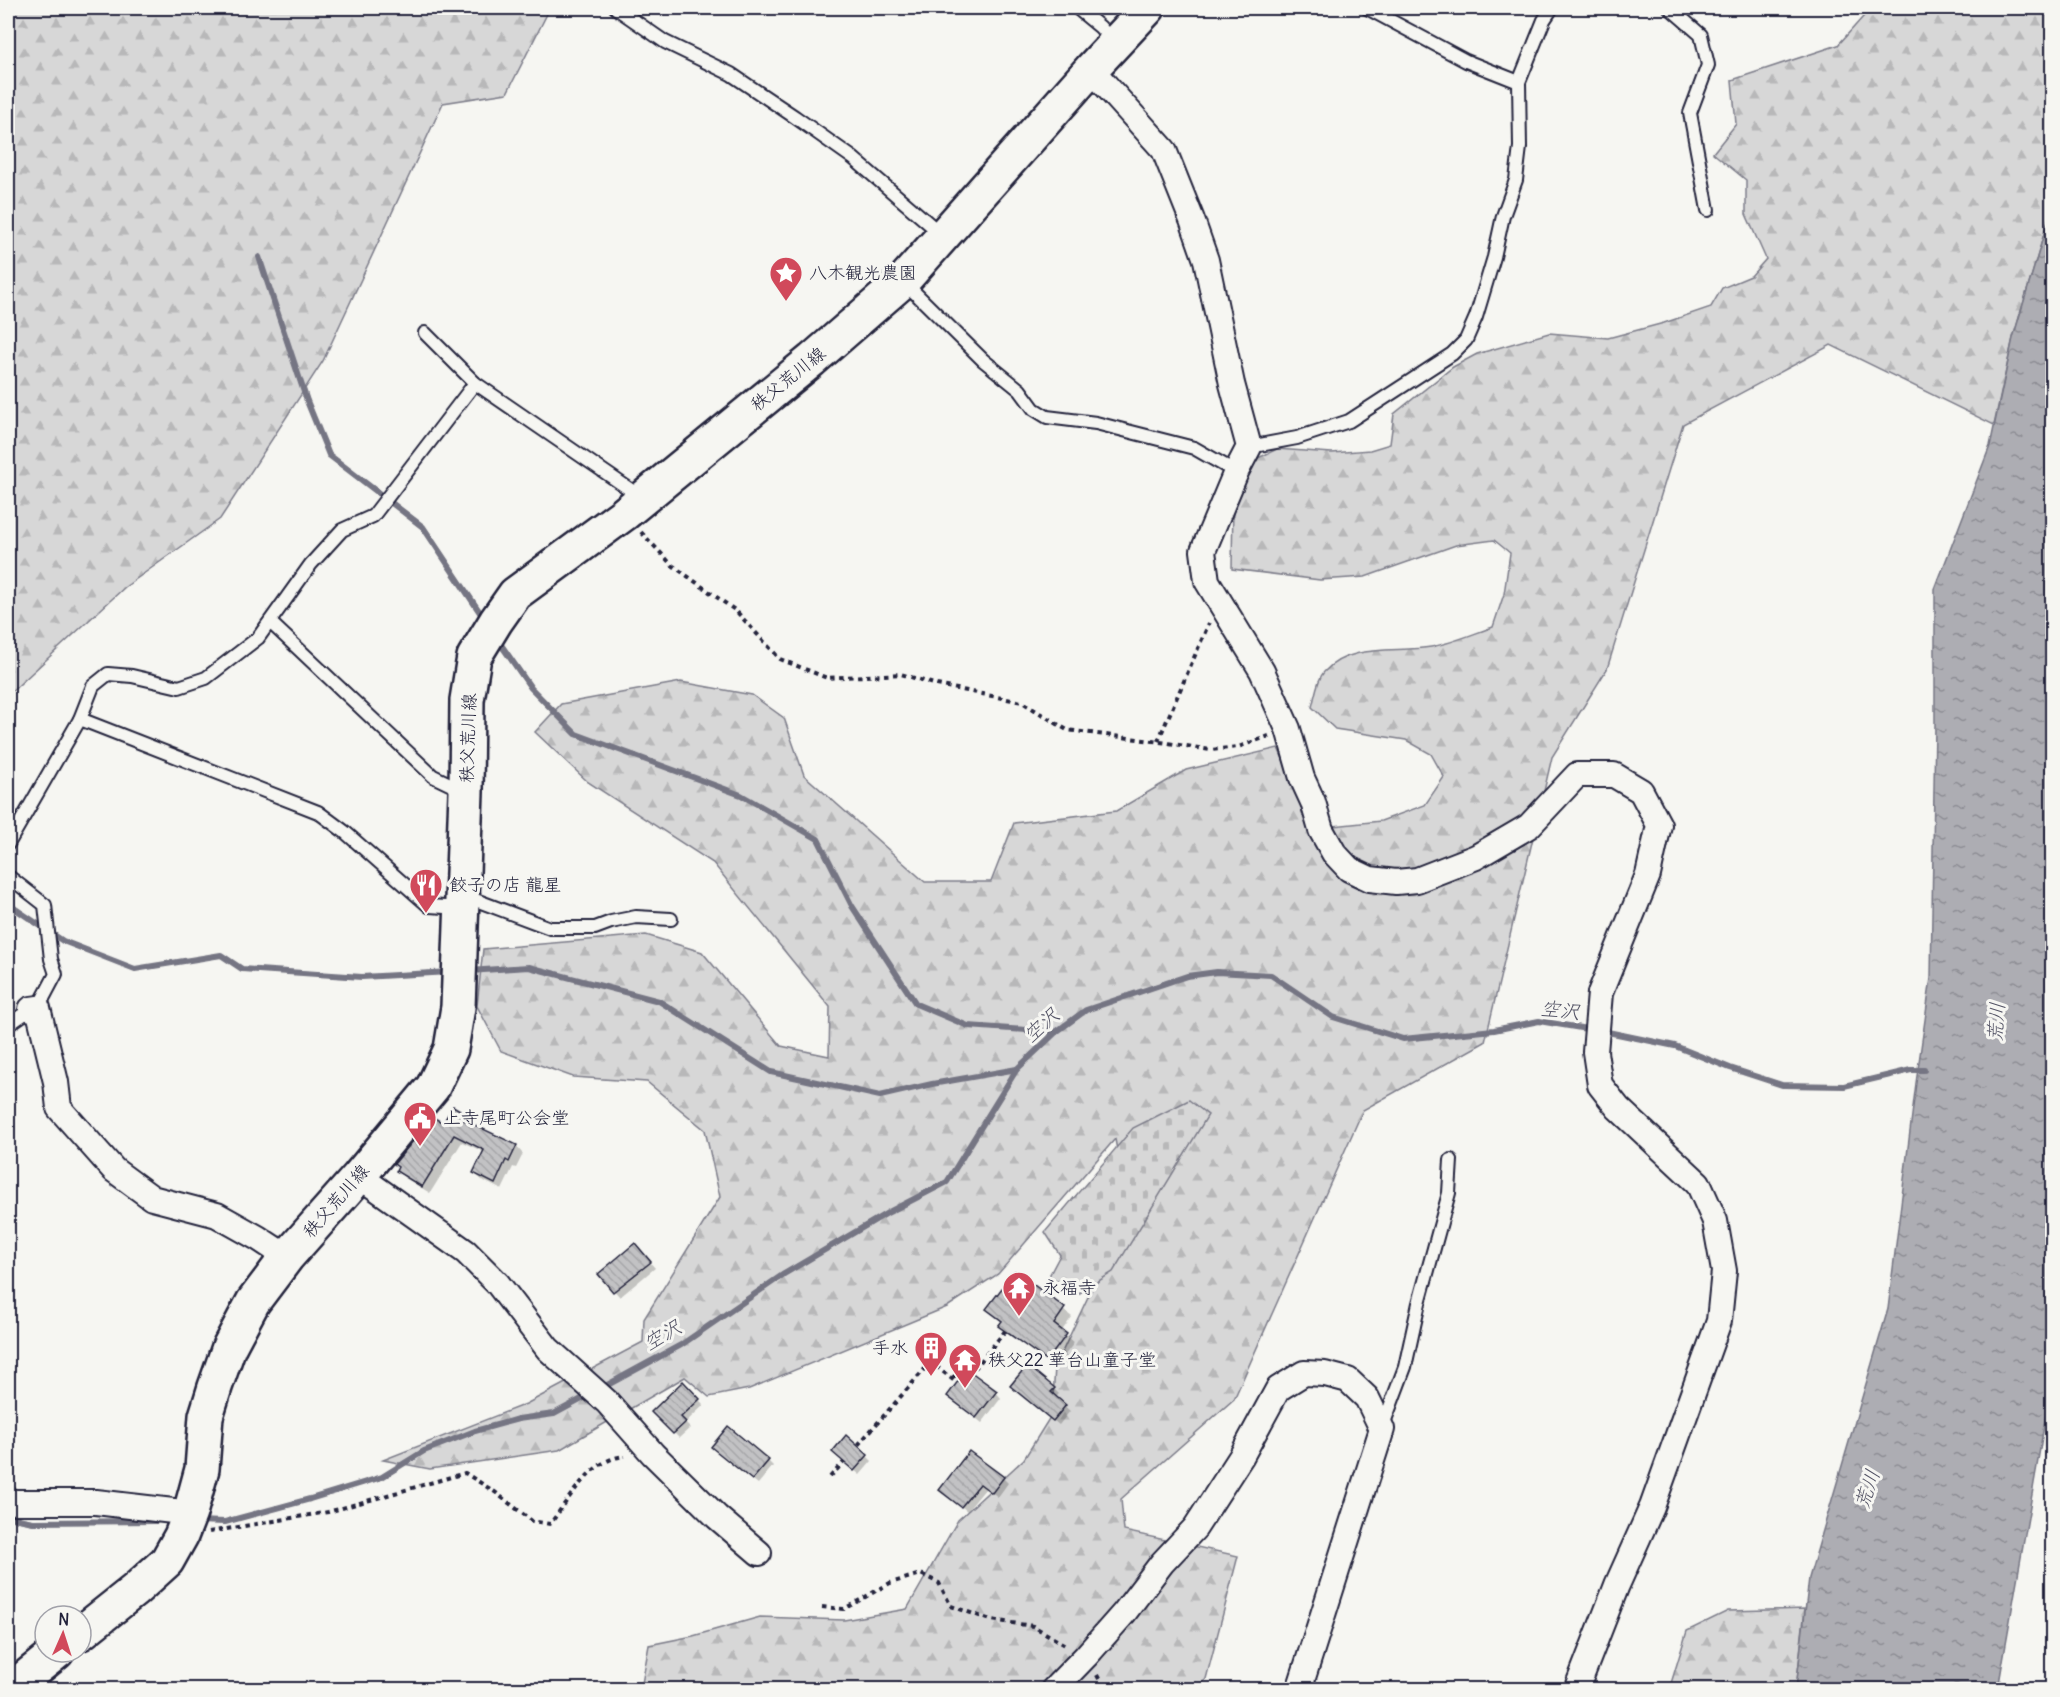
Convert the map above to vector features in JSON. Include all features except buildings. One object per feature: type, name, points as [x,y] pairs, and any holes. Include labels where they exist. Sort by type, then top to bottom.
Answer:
[{"type":"main road","name":"秩父荒川線","points":[[93,1623],[135,1590],[166,1561],[186,1524],[202,1469],[206,1416],[229,1347],[253,1302],[287,1257],[359,1176],[433,1087],[451,1049],[458,1007],[467,700],[474,657],[515,594],[633,506],[812,360],[903,281],[1148,8]]},
{"type":"main road","points":[[10,1689],[42,1664]]},
{"type":"street","points":[[1091,69],[1164,150],[1206,260],[1232,384],[1250,447],[1236,472],[1203,551],[1207,581],[1262,671],[1288,729],[1302,778],[1313,802],[1321,830],[1334,853],[1349,869],[1370,879],[1396,882],[1417,880],[1476,858],[1528,826],[1577,775],[1614,775],[1641,791],[1659,825],[1648,875],[1600,993],[1595,1053],[1600,1085],[1618,1108],[1698,1183],[1715,1221],[1724,1271],[1719,1321],[1652,1507],[1617,1585],[1576,1689]]},
{"type":"street","points":[[34,1009],[56,1082],[59,1108],[114,1170],[152,1198],[217,1215],[287,1257]]},
{"type":"street","points":[[359,1176],[466,1252],[498,1284],[548,1349],[607,1402],[653,1454],[717,1517],[759,1553]]},
{"type":"street","points":[[1053,1689],[1124,1613],[1162,1563],[1195,1528],[1241,1457],[1278,1389],[1304,1373],[1325,1374],[1348,1380],[1367,1398],[1382,1429],[1299,1689]]},
{"type":"street","points":[[8,1500],[96,1502],[186,1524]]},
{"type":"lane","points":[[616,8],[665,42],[731,74],[795,117],[853,158],[943,236]]},
{"type":"lane","points":[[1077,8],[1100,27],[1114,44]]},
{"type":"lane","points":[[1367,8],[1466,61],[1519,82]]},
{"type":"lane","points":[[1250,447],[1297,438],[1349,421],[1452,354],[1466,340],[1476,317],[1503,216],[1516,180],[1520,147],[1519,82],[1544,20],[1552,8]]},
{"type":"lane","points":[[1670,8],[1701,35],[1708,65],[1690,113],[1708,210]]},
{"type":"lane","points":[[903,281],[983,360],[1020,390],[1034,409],[1047,417],[1096,423],[1194,448],[1236,472]]},
{"type":"lane","points":[[425,333],[475,383],[633,506]]},
{"type":"lane","points":[[8,844],[80,719],[93,686],[108,674],[132,675],[179,687],[206,678],[258,638],[311,564],[342,530],[373,516],[475,383]]},
{"type":"lane","points":[[270,622],[433,776],[466,792]]},
{"type":"lane","points":[[80,719],[318,812],[345,832],[429,906],[461,901],[550,928],[595,928],[636,917],[671,919]]},
{"type":"lane","points":[[8,876],[45,905],[51,959],[56,974],[34,1009],[8,1025]]},
{"type":"lane","points":[[1382,1429],[1405,1367],[1419,1303],[1449,1193],[1451,1160]]},
{"type":"path","points":[[633,506],[672,565],[736,611],[780,659],[827,678],[901,674],[937,685],[1022,702],[1067,730],[1210,750],[1238,747],[1288,729]]},
{"type":"path","points":[[1158,741],[1219,600]]},
{"type":"path","points":[[952,1378],[970,1364],[976,1367],[1005,1331]]},
{"type":"path","points":[[858,1445],[931,1362],[957,1383]]},
{"type":"path","points":[[186,1524],[328,1512],[465,1473],[495,1492],[532,1521],[550,1524],[592,1469],[613,1457],[653,1454]]},
{"type":"path","points":[[830,1477],[844,1462]]},
{"type":"path","points":[[822,1607],[844,1609],[890,1583],[921,1574],[939,1583],[951,1606],[991,1620],[1033,1626],[1086,1656],[1105,1689]]},
{"type":"green space","points":[[8,8],[550,8],[507,93],[443,103],[323,361],[220,519],[125,587],[8,695]]},
{"type":"green space","points":[[1871,8],[2052,8],[2052,207],[2013,338],[1994,425],[1831,345],[1683,424],[1607,669],[1552,757],[1485,1042],[1363,1110],[1234,1399],[1121,1499],[1124,1531],[1238,1556],[1206,1679],[1197,1689],[641,1689],[649,1645],[693,1636],[760,1617],[844,1620],[907,1609],[958,1520],[1024,1459],[1052,1414],[1055,1367],[1128,1212],[1115,1139],[998,1274],[947,1307],[749,1389],[709,1397],[685,1377],[559,1450],[430,1469],[383,1460],[526,1404],[643,1342],[644,1319],[720,1197],[705,1130],[647,1082],[573,1077],[501,1051],[477,1006],[483,949],[646,935],[702,952],[781,1046],[829,1056],[830,1007],[713,863],[588,782],[535,732],[561,704],[681,682],[752,695],[784,718],[804,775],[925,882],[991,882],[1014,823],[1116,811],[1186,770],[1278,748],[1314,828],[1381,821],[1425,805],[1444,777],[1431,754],[1406,740],[1335,729],[1312,707],[1318,684],[1324,672],[1334,663],[1346,657],[1374,651],[1431,647],[1493,627],[1504,594],[1510,553],[1494,540],[1456,545],[1365,577],[1320,580],[1232,569],[1233,502],[1258,458],[1277,449],[1332,453],[1370,450],[1390,444],[1394,414],[1453,367],[1477,354],[1549,333],[1608,338],[1711,307],[1722,288],[1751,276],[1766,259],[1746,214],[1746,180],[1713,153],[1736,124],[1732,80],[1838,45]]},
{"type":"green space","points":[[1189,1100],[1208,1115],[1113,1272],[1078,1294],[1049,1276],[1060,1255],[1045,1232],[1133,1128]]},
{"type":"green space","points":[[1805,1609],[1796,1689],[1669,1690],[1687,1631],[1728,1611]]},
{"type":"water","name":"荒川","points":[[2052,207],[2052,1380],[1998,1689],[1796,1689],[1809,1578],[1888,1309],[1931,978],[1935,589],[1990,446],[2013,338]]},
{"type":"waterway","points":[[259,257],[307,401],[329,455],[423,527],[485,620]]},
{"type":"waterway","points":[[497,639],[531,688],[576,734],[741,795],[818,839],[852,906],[916,1004],[968,1026],[1056,1032]]},
{"type":"waterway","points":[[8,900],[14,908],[63,941],[135,969],[221,955],[242,969],[362,977],[450,972]]},
{"type":"waterway","points":[[469,971],[529,967],[659,1001],[771,1072],[880,1096],[1017,1069]]},
{"type":"waterway","name":"空沢","points":[[600,1389],[681,1345],[784,1274],[889,1212],[947,1182],[1017,1069],[1056,1032],[1086,1010],[1187,976],[1217,972],[1271,975],[1333,1017],[1403,1039],[1494,1030],[1539,1021],[1593,1030]]},
{"type":"waterway","name":"空沢","points":[[1603,1031],[1675,1046],[1730,1068],[1782,1085],[1844,1086],[1911,1070],[1924,1070]]},
{"type":"waterway","name":"空沢","points":[[196,1521],[225,1522],[382,1477],[424,1451],[475,1431],[518,1419],[554,1414],[591,1394]]},
{"type":"waterway","points":[[8,1517],[33,1522],[156,1521]]},
{"type":"place","name":"八木観光農園","points":[[786,302]]},
{"type":"place","name":"餃子の店 龍星","points":[[426,914]]},
{"type":"place","name":"上寺尾町公会堂","points":[[420,1147]]},
{"type":"place","name":"永福寺","points":[[1019,1317]]},
{"type":"place","name":"手水","points":[[931,1377]]},
{"type":"place","name":"秩父22 華台山童子堂","points":[[965,1389]]}]
